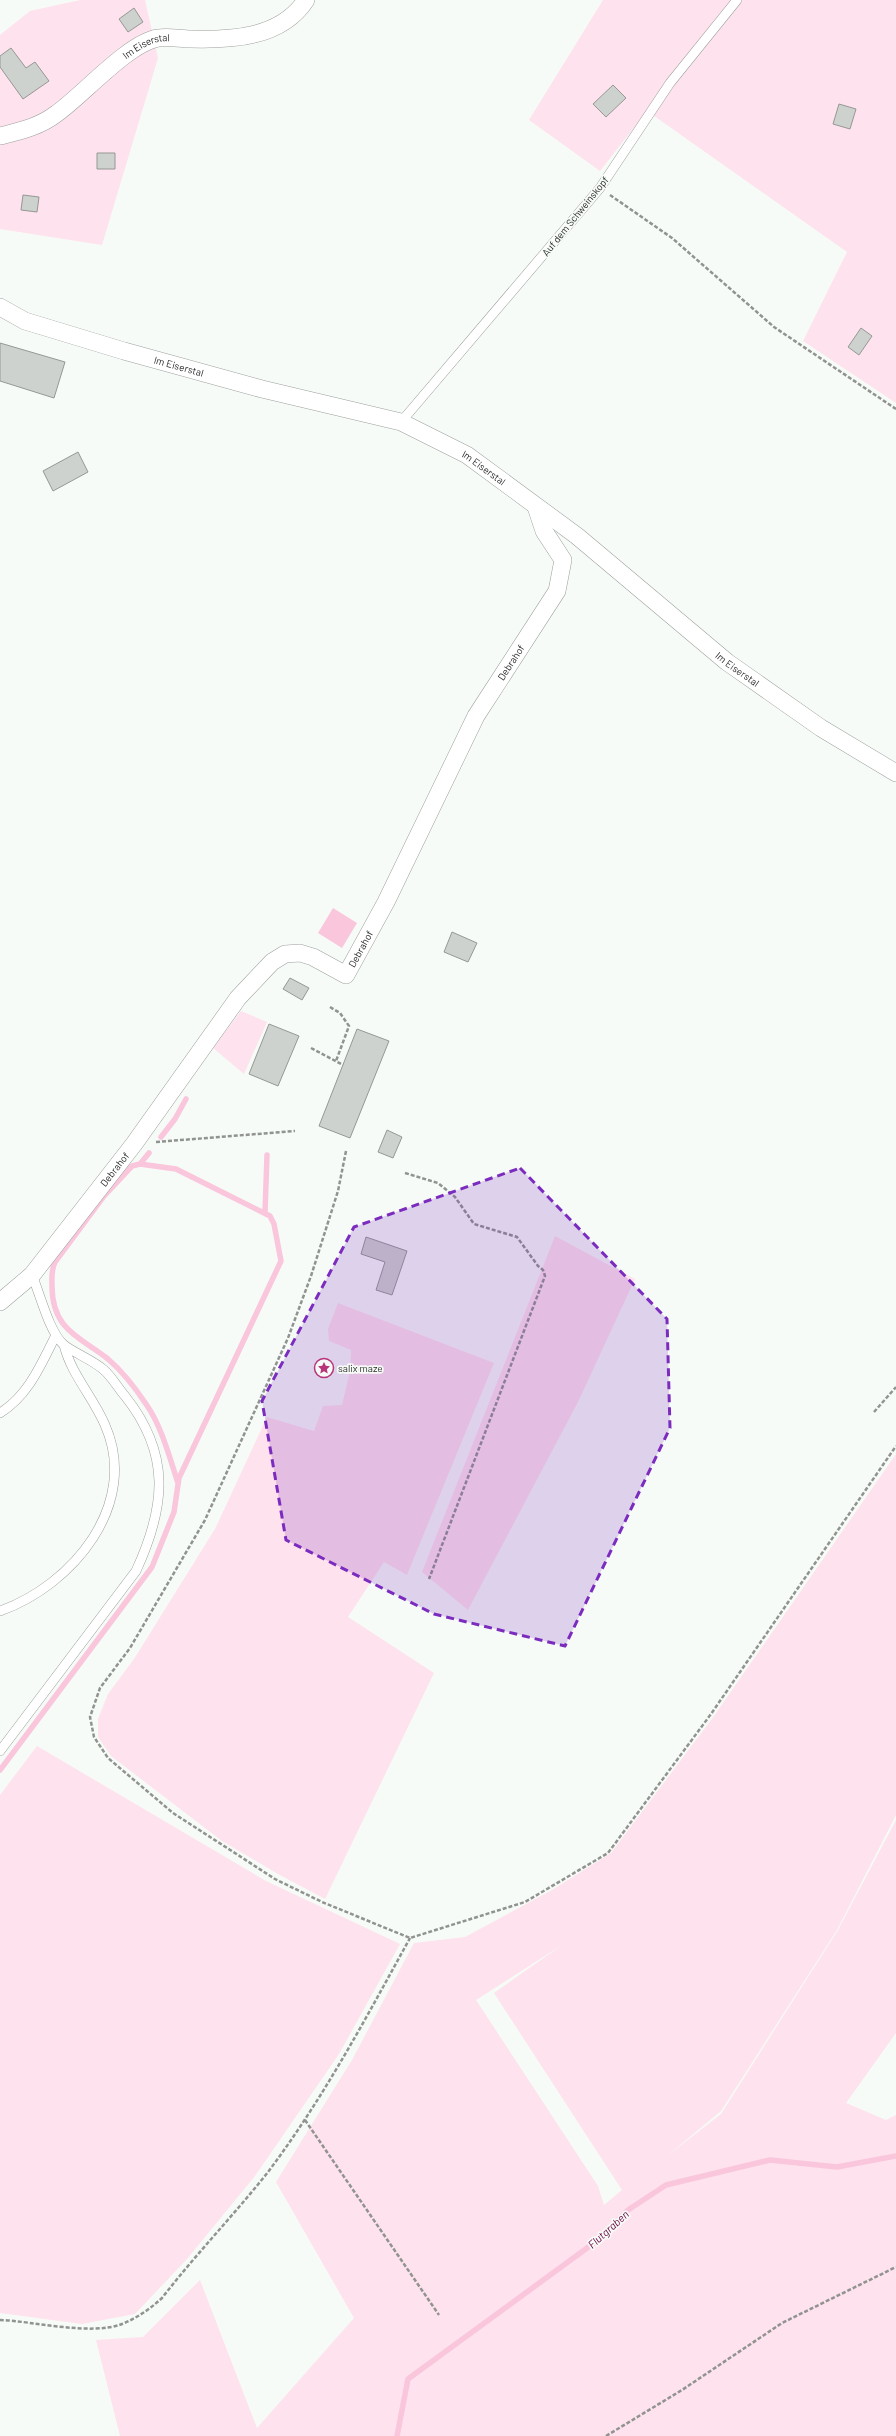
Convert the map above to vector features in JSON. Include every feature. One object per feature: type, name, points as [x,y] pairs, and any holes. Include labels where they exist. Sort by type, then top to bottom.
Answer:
[{"type":"street","name":"Im Eiserstal","points":[[0,136],[33,128],[56,114],[125,56],[157,38],[215,40],[238,38],[261,32],[286,22],[306,0]]},
{"type":"street","name":"Im Eiserstal","points":[[0,307],[25,321],[124,351],[262,389],[401,422],[467,455],[577,536],[727,662],[821,728],[896,773]]},
{"type":"street","name":"Debrahof","points":[[0,1302],[32,1275],[134,1144],[238,998],[272,962],[285,954],[300,953],[313,957],[346,975],[386,902],[476,716],[558,591],[563,560],[544,531],[536,507]]},
{"type":"lane","name":"Auf dem Schweinskopf","points":[[401,422],[600,188],[670,83],[737,0]]},
{"type":"lane","points":[[0,1611],[12,1607],[59,1579],[93,1540],[114,1493],[115,1455],[105,1425],[68,1360],[64,1345],[56,1334],[32,1275]]},
{"type":"lane","points":[[0,1413],[14,1404],[32,1381],[56,1334]]},
{"type":"lane","points":[[0,1751],[136,1571],[147,1546],[159,1502],[159,1468],[151,1436],[141,1416],[104,1370],[64,1345]]},
{"type":"path","points":[[600,188],[672,238],[774,327],[896,409]]},
{"type":"path","points":[[330,1007],[340,1013],[349,1026],[336,1061]]},
{"type":"path","points":[[311,1048],[342,1065]]},
{"type":"path","points":[[134,1144],[294,1131]]},
{"type":"path","points":[[346,1151],[338,1191],[314,1269],[288,1338],[205,1520],[130,1648],[100,1688],[90,1717],[94,1737],[108,1758],[173,1813],[275,1879],[322,1902],[410,1938],[525,1902],[608,1853],[710,1714],[896,1446]]},
{"type":"path","points":[[405,1173],[438,1183],[455,1197],[474,1224],[518,1237],[538,1266],[543,1270],[545,1276],[429,1578]]},
{"type":"path","points":[[874,1412],[896,1387]]},
{"type":"path","points":[[0,2320],[84,2328],[120,2325],[145,2313],[162,2298],[267,2172],[305,2120],[347,2052],[410,1938]]},
{"type":"path","points":[[305,2120],[439,2316]]},
{"type":"path","points":[[606,2436],[682,2390],[782,2323],[896,2267]]},
{"type":"highlighted area","points":[[520,1168],[667,1319],[670,1428],[565,1646],[434,1614],[286,1540],[262,1401],[354,1227]]},
{"type":"shaded area","points":[[80,0],[145,0],[158,58],[102,245],[0,229],[0,35],[30,11]]},
{"type":"shaded area","points":[[603,0],[896,0],[896,403],[803,341],[847,252],[647,111],[600,171],[529,120]]},
{"type":"shaded area","points":[[333,908],[357,923],[342,948],[318,933]]},
{"type":"shaded area","points":[[241,1011],[267,1022],[244,1074],[213,1048]]},
{"type":"shaded area","points":[[555,1236],[635,1279],[578,1402],[468,1610],[422,1572]]},
{"type":"shaded area","points":[[338,1303],[494,1363],[407,1575],[384,1562],[348,1617],[434,1673],[325,1899],[278,1874],[222,1841],[111,1756],[98,1737],[98,1719],[108,1694],[134,1659],[215,1529],[267,1417],[314,1431],[323,1406],[342,1405],[350,1371],[351,1350],[329,1341],[328,1329]]},
{"type":"shaded area","points":[[896,1454],[896,1815],[837,1930],[721,2111],[667,2156],[721,2114],[838,1930],[896,1820],[896,2033],[846,2103],[886,2120],[896,2115],[896,2436],[120,2436],[96,2340],[143,2337],[200,2280],[257,2428],[354,2318],[276,2182],[352,2060],[414,1943],[465,1937],[552,1890],[611,1853],[714,1716]],"holes":[[[562,1945],[494,1993],[622,2190],[604,2205],[598,2186],[476,2000]]]},
{"type":"shaded area","points":[[37,1746],[266,1881],[400,1944],[339,2054],[255,2176],[187,2259],[135,2314],[82,2324],[0,2313],[0,1795]]},
{"type":"building","points":[[134,8],[143,22],[128,32],[119,19]]},
{"type":"building","points":[[11,48],[26,68],[35,62],[49,81],[23,99],[0,67],[0,56]]},
{"type":"building","points":[[613,85],[626,98],[606,117],[593,104]]},
{"type":"building","points":[[839,104],[856,109],[850,129],[833,124]]},
{"type":"building","points":[[97,153],[115,153],[115,169],[97,169]]},
{"type":"building","points":[[23,195],[39,197],[37,212],[21,210]]},
{"type":"building","points":[[861,328],[872,336],[859,355],[848,347]]},
{"type":"building","points":[[0,343],[65,362],[54,398],[0,381]]},
{"type":"building","points":[[78,452],[88,472],[53,491],[43,471]]},
{"type":"building","points":[[452,932],[477,943],[468,962],[444,952]]},
{"type":"building","points":[[290,978],[309,988],[302,1000],[283,989]]},
{"type":"building","points":[[269,1024],[299,1036],[278,1086],[249,1074]]},
{"type":"building","points":[[357,1029],[389,1041],[350,1138],[319,1126]]},
{"type":"building","points":[[387,1130],[402,1137],[393,1158],[378,1152]]},
{"type":"building","points":[[366,1237],[407,1251],[392,1295],[376,1290],[385,1262],[361,1254]]},
{"type":"waterway","points":[[161,1137],[175,1119],[186,1099]]},
{"type":"waterway","points":[[149,1153],[140,1164],[132,1166],[104,1196],[55,1262],[52,1274],[53,1301],[62,1323],[78,1338],[108,1359],[128,1380],[142,1398],[152,1413],[161,1432],[178,1483]]},
{"type":"waterway","points":[[265,1213],[267,1155]]},
{"type":"waterway","points":[[0,1770],[152,1567],[174,1512],[179,1478],[281,1261],[274,1224],[270,1216],[176,1169],[140,1164]]},
{"type":"waterway","name":"Flutgraben","points":[[397,2436],[408,2379],[598,2240],[628,2210],[666,2185],[770,2160],[837,2167],[896,2156]]},
{"type":"place","name":"salix maze","points":[[324,1368]]}]
